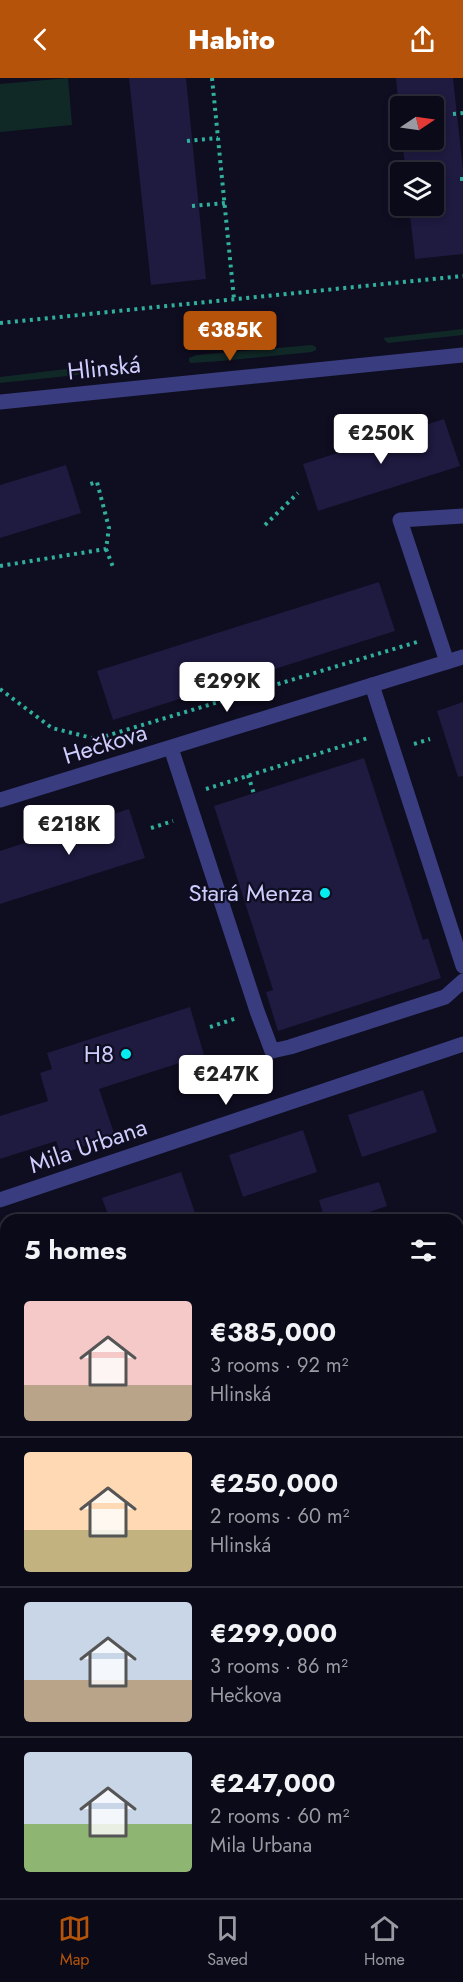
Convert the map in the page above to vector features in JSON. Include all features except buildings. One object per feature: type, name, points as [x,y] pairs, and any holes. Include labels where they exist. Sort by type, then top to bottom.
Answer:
[{"type":"street","name":"Hlinská","points":[[0,402],[463,355]]},
{"type":"street","points":[[447,662],[400,520],[463,516]]},
{"type":"street","name":"Hečkova","points":[[0,800],[463,657]]},
{"type":"street","points":[[372,685],[463,966]]},
{"type":"street","points":[[171,748],[272,1051],[445,997],[463,981]]},
{"type":"street","name":"Mila Urbana","points":[[0,1200],[463,1044]]},
{"type":"path","points":[[213,78],[234,300]]},
{"type":"path","points":[[453,114],[463,112]]},
{"type":"path","points":[[187,141],[218,138]]},
{"type":"path","points":[[192,206],[225,203]]},
{"type":"path","points":[[0,323],[463,276]]},
{"type":"path","points":[[87,485],[97,482],[109,528],[106,549],[113,567]]},
{"type":"path","points":[[265,525],[298,493]]},
{"type":"path","points":[[0,566],[106,549]]},
{"type":"path","points":[[0,689],[51,728],[96,739],[439,636]]},
{"type":"path","points":[[411,644],[420,670]]},
{"type":"path","points":[[186,794],[369,738],[367,729],[384,725]]},
{"type":"path","points":[[248,775],[254,794]]},
{"type":"green space","points":[[68,78],[72,125],[0,132],[0,84]]},
{"type":"green space","points":[[463,329],[463,335],[388,343],[383,338]]},
{"type":"green space","points":[[312,345],[316,347],[316,350],[312,352],[221,361],[191,363],[189,361],[189,358],[197,355]]},
{"type":"green space","points":[[129,363],[130,366],[116,371],[0,383],[0,377]]},
{"type":"place","name":"Stará Menza","points":[[325,893]]},
{"type":"place","name":"H8","points":[[126,1054]]}]
